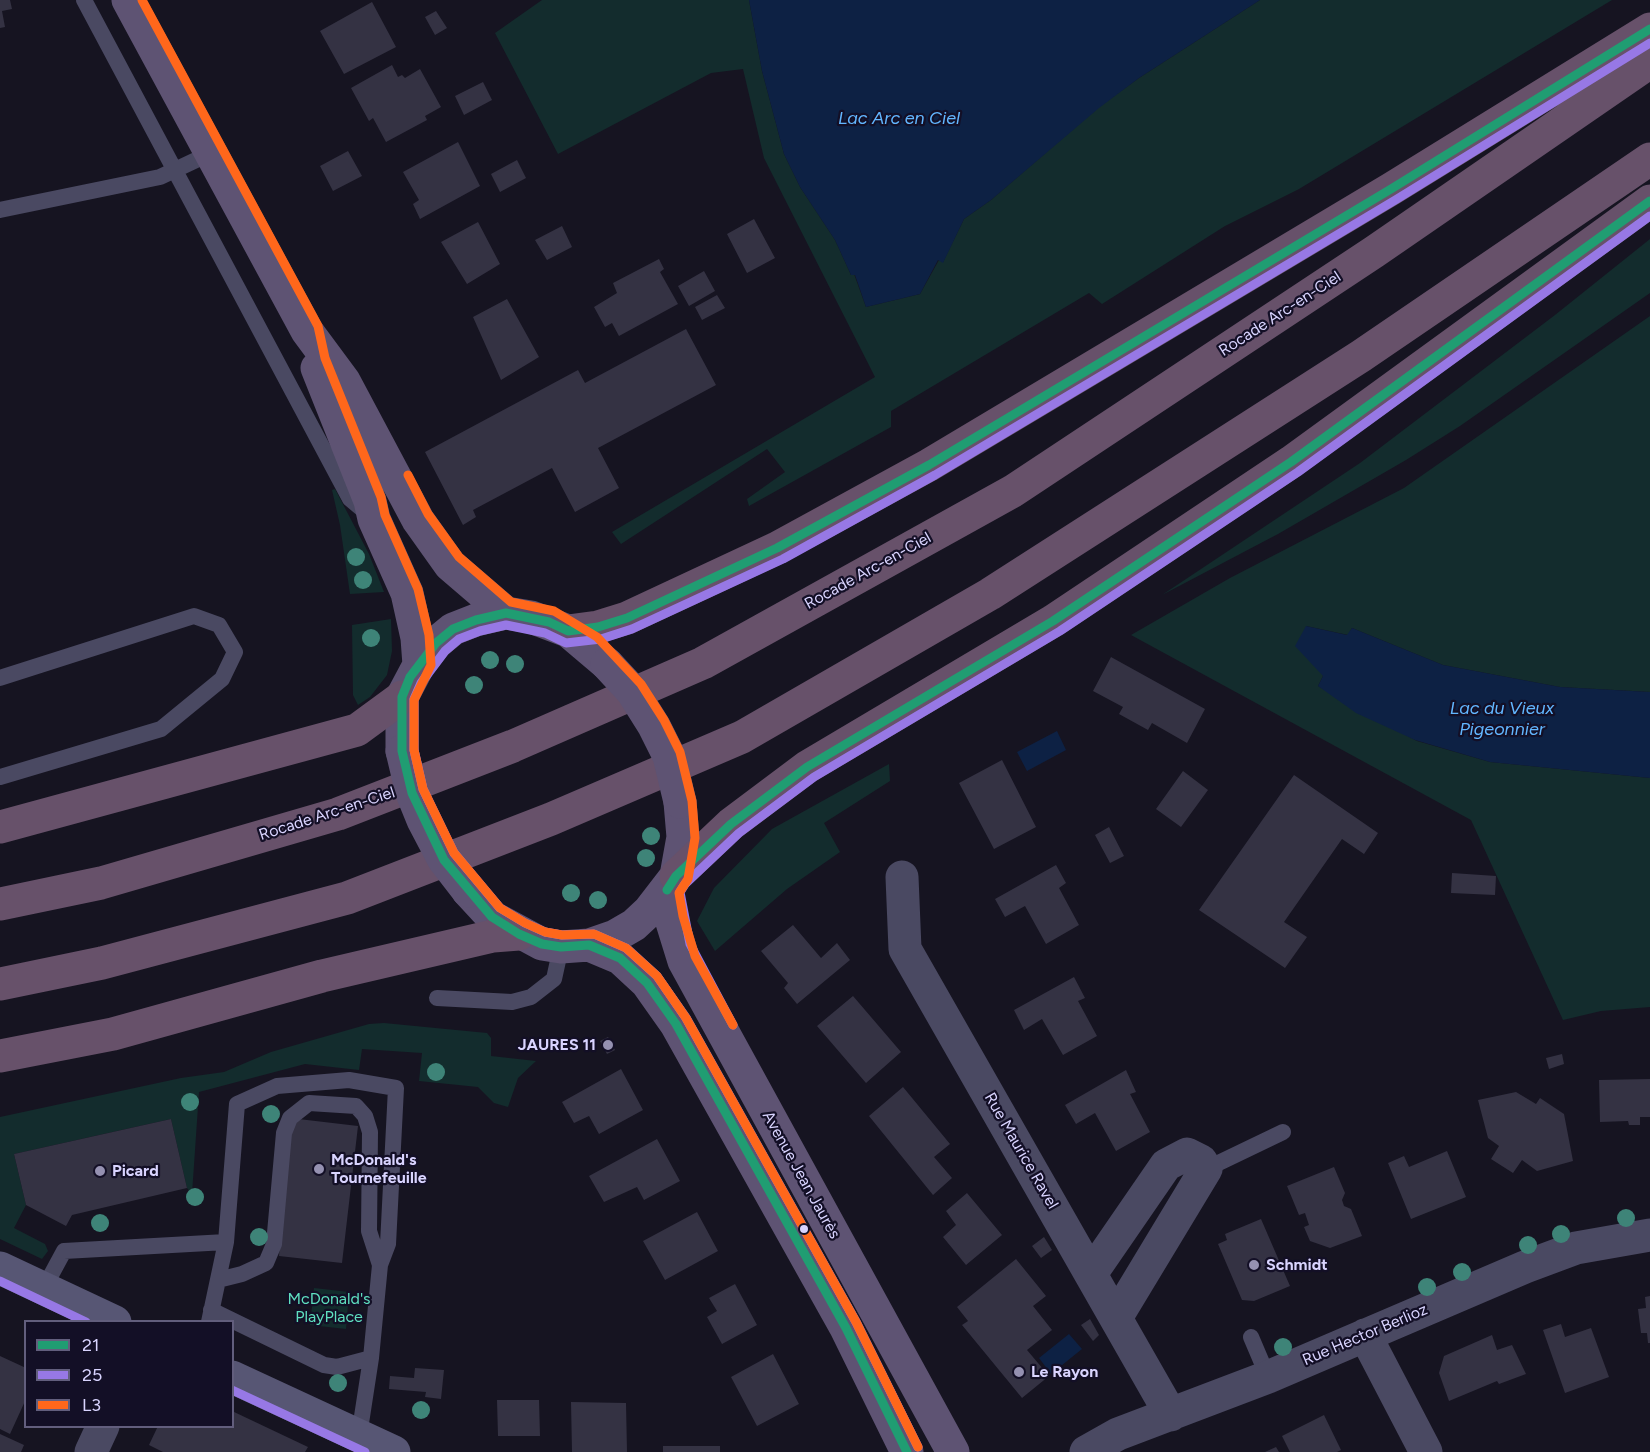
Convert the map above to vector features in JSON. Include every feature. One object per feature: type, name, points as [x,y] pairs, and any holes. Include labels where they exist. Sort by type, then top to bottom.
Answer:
[{"type":"highway","points":[[568,631],[598,627],[627,618],[777,548],[929,465],[1391,189],[1650,29]]},
{"type":"highway","name":"Rocade Arc-en-Ciel","points":[[0,904],[101,883],[338,814],[513,746],[703,663],[1013,491],[1374,252],[1650,62]]},
{"type":"highway","points":[[0,984],[102,963],[347,898],[551,819],[742,737],[990,594],[1361,356],[1650,159]]},
{"type":"highway","points":[[672,883],[731,824],[807,767],[1053,621],[1281,469],[1650,201]]},
{"type":"highway","points":[[0,827],[357,730],[402,697]]},
{"type":"highway","points":[[0,1056],[113,1034],[322,976],[493,936],[519,934]]},
{"type":"main road","points":[[128,0],[307,331],[344,381],[418,520],[450,565],[506,613]]},
{"type":"main road","points":[[307,331],[314,362],[370,501],[374,519],[407,593],[417,638],[419,665]]},
{"type":"main road","points":[[575,946],[615,936],[634,925],[672,883],[683,837],[680,802],[669,756],[654,726],[632,691],[607,664],[568,631],[549,622],[506,613],[476,620],[453,629],[436,643],[419,665],[402,697],[402,751],[412,793],[423,820],[444,860],[492,917],[519,934],[542,944],[575,946],[620,958],[647,983],[676,1024],[846,1328],[907,1452]]},
{"type":"main road","name":"Avenue Jean Jaurès","points":[[672,883],[671,919],[684,961],[953,1452]]},
{"type":"street","name":"Rue Maurice Ravel","points":[[902,877],[905,949],[1172,1415]]},
{"type":"street","points":[[1091,1274],[1166,1165],[1187,1154],[1201,1161],[1206,1170],[1116,1318]]},
{"type":"street","name":"Rue Hector Berlioz","points":[[1086,1452],[1118,1434],[1268,1377],[1576,1248],[1650,1235]]},
{"type":"street","points":[[0,1268],[111,1320]]},
{"type":"street","points":[[1365,1335],[1426,1452]]},
{"type":"street","points":[[234,1378],[394,1452]]},
{"type":"street","points":[[92,1452],[102,1428]]},
{"type":"lane","points":[[84,0],[350,499],[374,519]]},
{"type":"lane","points":[[0,210],[160,177],[211,153]]},
{"type":"lane","points":[[0,678],[194,616],[219,625],[235,652],[222,679],[161,729],[0,777]]},
{"type":"lane","points":[[437,998],[512,1002],[531,997],[554,979],[575,946]]},
{"type":"lane","points":[[210,1316],[226,1242],[237,1104],[277,1086],[348,1080],[396,1088],[388,1244],[380,1265],[371,1358],[359,1436]]},
{"type":"lane","points":[[218,1280],[242,1274],[266,1263],[274,1244],[284,1133],[290,1118],[309,1103],[356,1106],[365,1116],[370,1132],[369,1231],[380,1265]]},
{"type":"lane","points":[[1206,1170],[1283,1132]]},
{"type":"lane","points":[[44,1288],[64,1251],[226,1242]]},
{"type":"lane","points":[[234,1326],[324,1365],[337,1367],[371,1358]]},
{"type":"lane","points":[[1251,1337],[1268,1377]]},
{"type":"green space","points":[[542,0],[749,0],[762,71],[784,154],[800,187],[835,240],[851,275],[854,274],[866,307],[920,294],[939,260],[943,262],[964,219],[991,200],[1099,107],[1139,78],[1260,0],[1612,0],[1299,189],[1225,226],[1102,304],[1089,293],[891,411],[891,427],[749,506],[747,499],[785,472],[767,449],[621,544],[612,532],[875,377],[764,158],[743,69],[711,73],[558,154],[495,33]]},
{"type":"green space","points":[[1650,239],[1650,293],[1460,426],[1406,460],[1278,534],[1162,595],[1360,463],[1555,315]]},
{"type":"green space","points":[[1650,316],[1650,692],[1560,687],[1443,665],[1352,628],[1348,635],[1306,626],[1323,676],[1318,686],[1417,741],[1490,762],[1650,778],[1650,1007],[1601,1011],[1563,1020],[1471,820],[1131,635],[1230,578],[1404,488]]},
{"type":"green space","points":[[335,489],[369,554],[384,592],[350,594],[340,525],[332,490]]},
{"type":"green space","points":[[391,619],[392,651],[387,675],[370,697],[358,705],[353,695],[352,625]]},
{"type":"green space","points":[[889,764],[890,781],[824,823],[840,852],[787,889],[715,951],[697,921],[714,888],[772,829]]},
{"type":"green space","points":[[384,1023],[487,1033],[491,1038],[491,1056],[536,1061],[518,1078],[508,1107],[494,1103],[478,1087],[419,1081],[422,1053],[362,1049],[359,1070],[305,1064],[199,1092],[192,1194],[187,1188],[171,1119],[14,1154],[26,1205],[14,1228],[45,1244],[48,1251],[42,1259],[0,1239],[0,1117],[181,1078],[224,1072],[271,1052],[369,1024]]},
{"type":"green space","name":"McDonald's PlayPlace","points":[[314,1288],[349,1292],[346,1329],[310,1325]]},
{"type":"water","name":"Lac Arc en Ciel","points":[[749,0],[1260,0],[1139,78],[1099,108],[991,200],[964,219],[943,263],[938,260],[920,294],[866,307],[855,275],[851,275],[835,240],[800,187],[784,154],[762,71]]},
{"type":"water","name":"Lac du Vieux Pigeonnier","points":[[1306,626],[1347,635],[1352,628],[1443,665],[1560,687],[1650,692],[1650,778],[1490,762],[1415,740],[1356,713],[1318,686],[1323,676],[1295,646]]},
{"type":"water","points":[[1057,731],[1066,750],[1027,771],[1017,752]]},
{"type":"water","points":[[1069,1334],[1082,1349],[1051,1374],[1039,1358]]},
{"type":"building","points":[[0,0],[10,0],[12,9],[2,11],[5,27],[0,28]]},
{"type":"building","points":[[372,2],[396,47],[344,74],[320,31]]},
{"type":"building","points":[[436,11],[447,28],[435,35],[425,17]]},
{"type":"building","points":[[392,65],[398,77],[402,75],[405,78],[420,69],[441,107],[425,116],[427,120],[386,142],[373,118],[369,121],[351,88]]},
{"type":"building","points":[[483,82],[492,100],[464,115],[455,96]]},
{"type":"building","points":[[458,142],[480,186],[420,219],[413,204],[419,200],[403,172]]},
{"type":"building","points":[[348,151],[362,176],[333,191],[320,166]]},
{"type":"building","points":[[517,160],[526,178],[500,192],[491,174]]},
{"type":"building","points":[[754,219],[775,258],[747,273],[727,234]]},
{"type":"building","points":[[478,222],[500,264],[467,284],[441,242]]},
{"type":"building","points":[[562,226],[572,247],[547,260],[535,240]]},
{"type":"building","points":[[659,259],[664,269],[660,272],[678,304],[619,336],[612,323],[605,327],[594,307],[617,293],[613,283]]},
{"type":"building","points":[[704,271],[715,291],[689,306],[678,286]]},
{"type":"building","points":[[717,295],[725,308],[702,320],[695,307]]},
{"type":"building","points":[[507,299],[539,357],[501,380],[473,317]]},
{"type":"building","points":[[686,329],[716,385],[598,448],[619,488],[575,512],[552,468],[473,510],[476,517],[463,525],[425,452],[578,370],[585,383]]},
{"type":"building","points":[[1111,657],[1205,709],[1187,743],[1152,723],[1148,730],[1119,714],[1123,707],[1093,691]]},
{"type":"building","points":[[1002,760],[1036,827],[994,849],[959,783]]},
{"type":"building","points":[[1183,771],[1208,790],[1181,827],[1156,809]]},
{"type":"building","points":[[1294,775],[1378,833],[1364,854],[1342,839],[1284,922],[1307,937],[1285,968],[1199,910]]},
{"type":"building","points":[[1109,827],[1124,856],[1110,863],[1095,835]]},
{"type":"building","points":[[1056,865],[1066,883],[1059,888],[1079,925],[1046,944],[1025,906],[1005,917],[995,899]]},
{"type":"building","points":[[1452,873],[1496,876],[1495,895],[1451,893]]},
{"type":"building","points":[[793,925],[821,958],[837,943],[850,960],[797,1004],[784,988],[788,983],[761,951]]},
{"type":"building","points":[[1074,977],[1085,998],[1078,1001],[1097,1036],[1063,1055],[1042,1019],[1024,1030],[1014,1010]]},
{"type":"building","points":[[853,996],[901,1052],[866,1083],[817,1026]]},
{"type":"building","name":"JAURES 11","points":[[608,1037],[615,1050],[607,1054],[600,1041]]},
{"type":"building","points":[[1562,1054],[1564,1064],[1549,1069],[1546,1058]]},
{"type":"building","points":[[621,1069],[643,1110],[599,1134],[589,1116],[574,1123],[562,1102]]},
{"type":"building","points":[[1126,1070],[1136,1092],[1130,1094],[1150,1132],[1116,1151],[1095,1113],[1076,1124],[1065,1105]]},
{"type":"building","points":[[1650,1079],[1650,1117],[1640,1117],[1640,1125],[1629,1125],[1628,1121],[1600,1122],[1599,1080]]},
{"type":"building","points":[[903,1087],[950,1144],[934,1157],[952,1178],[933,1195],[869,1116]]},
{"type":"building","points":[[1516,1092],[1536,1104],[1540,1098],[1564,1114],[1573,1161],[1537,1171],[1522,1160],[1513,1173],[1491,1159],[1499,1146],[1488,1138],[1478,1100]]},
{"type":"building","name":"McDonald's Tournefeuille","points":[[290,1118],[358,1126],[342,1263],[279,1256]]},
{"type":"building","name":"Picard","points":[[171,1119],[187,1188],[72,1215],[66,1226],[26,1205],[14,1154]]},
{"type":"building","points":[[657,1139],[680,1181],[644,1200],[637,1187],[604,1202],[589,1176]]},
{"type":"building","points":[[1447,1151],[1466,1197],[1411,1219],[1388,1163],[1404,1156],[1409,1167]]},
{"type":"building","points":[[1334,1167],[1345,1193],[1342,1200],[1344,1206],[1351,1209],[1362,1236],[1330,1248],[1310,1241],[1304,1227],[1309,1225],[1305,1213],[1299,1215],[1287,1186]]},
{"type":"building","points":[[967,1193],[1002,1235],[966,1265],[943,1237],[956,1225],[946,1211]]},
{"type":"building","points":[[697,1212],[718,1251],[665,1280],[643,1241]]},
{"type":"building","name":"Schmidt","points":[[1261,1219],[1290,1286],[1254,1301],[1242,1300],[1218,1244],[1227,1240],[1225,1234]]},
{"type":"building","points":[[1044,1237],[1052,1250],[1041,1258],[1032,1246]]},
{"type":"building","points":[[1016,1259],[1046,1296],[1033,1306],[1052,1330],[1027,1350],[1049,1376],[1022,1398],[962,1325],[968,1321],[957,1307]]},
{"type":"building","points":[[735,1284],[757,1325],[722,1344],[707,1317],[717,1311],[709,1298]]},
{"type":"building","points":[[1650,1296],[1650,1343],[1648,1343],[1647,1333],[1641,1333],[1638,1309],[1646,1308],[1645,1297]]},
{"type":"building","points":[[1090,1319],[1099,1335],[1093,1341],[1081,1325]]},
{"type":"building","points":[[1561,1324],[1565,1337],[1591,1328],[1609,1377],[1565,1393],[1543,1330]]},
{"type":"building","points":[[1492,1335],[1497,1350],[1512,1345],[1526,1374],[1499,1384],[1497,1381],[1449,1401],[1439,1373],[1444,1356]]},
{"type":"building","points":[[773,1354],[799,1404],[757,1426],[731,1377]]},
{"type":"building","points":[[0,1356],[24,1367],[24,1403],[10,1434],[0,1429]]},
{"type":"building","points":[[415,1368],[444,1370],[441,1399],[425,1397],[426,1392],[389,1389],[390,1376],[414,1378]]},
{"type":"building","points":[[497,1400],[539,1400],[540,1436],[498,1436]]},
{"type":"building","points":[[571,1402],[626,1403],[627,1452],[572,1452]]},
{"type":"building","points":[[234,1412],[308,1447],[305,1452],[163,1452],[149,1445],[157,1428],[234,1428]]},
{"type":"building","points":[[1324,1415],[1341,1450],[1337,1452],[1290,1452],[1282,1436]]},
{"type":"building","points":[[0,1434],[24,1445],[21,1452],[0,1452]]},
{"type":"building","points":[[663,1446],[720,1446],[720,1452],[663,1452]]},
{"type":"building","points":[[1276,1447],[1279,1452],[1265,1452]]},
{"type":"transit line","name":"L3","points":[[142,0],[318,326],[325,358],[381,497],[385,515],[418,589],[429,635],[431,665],[414,700],[414,750],[423,789],[454,853],[500,908],[545,932],[562,935],[594,934],[626,948],[657,976],[686,1018],[856,1322],[918,1447]]},
{"type":"transit line","name":"21","points":[[907,1452],[846,1328],[676,1024],[647,983],[620,958],[589,945],[561,947],[542,944],[519,934],[492,917],[444,860],[412,793],[402,751],[402,697],[410,677],[436,643],[453,629],[476,620],[506,613],[549,622],[568,631],[598,627],[627,618],[777,548],[929,465],[1391,189],[1650,29]]},
{"type":"transit line","name":"25","points":[[918,1447],[856,1322],[686,1018],[657,976],[626,948],[594,934],[562,935],[545,932],[500,908],[454,853],[423,789],[414,750],[414,699],[421,683],[445,651],[459,639],[480,631],[506,625],[545,633],[566,643],[601,639],[632,629],[783,559],[935,475],[1397,199],[1650,43]]},
{"type":"transit line","name":"21","points":[[667,890],[676,876],[731,824],[807,767],[1053,621],[1291,462],[1650,201]]},
{"type":"transit line","name":"25","points":[[733,1025],[690,944],[680,892],[685,884],[739,833],[814,777],[1060,631],[1298,472],[1650,216]]},
{"type":"transit line","name":"L3","points":[[408,475],[428,514],[459,557],[511,602],[554,611],[597,637],[641,684],[664,720],[680,752],[692,801],[695,838],[688,879],[679,893],[683,916],[695,956],[733,1025]]},
{"type":"transit line","name":"25","points":[[0,1281],[82,1320]]},
{"type":"transit line","name":"25","points":[[234,1391],[365,1452]]},
{"type":"place","name":"JAURES 11","points":[[608,1045]]},
{"type":"place","name":"McDonald's Tournefeuille","points":[[319,1169]]},
{"type":"place","name":"Picard","points":[[100,1171]]},
{"type":"place","name":"Schmidt","points":[[1254,1265]]},
{"type":"place","name":"Le Rayon","points":[[1019,1372]]}]
